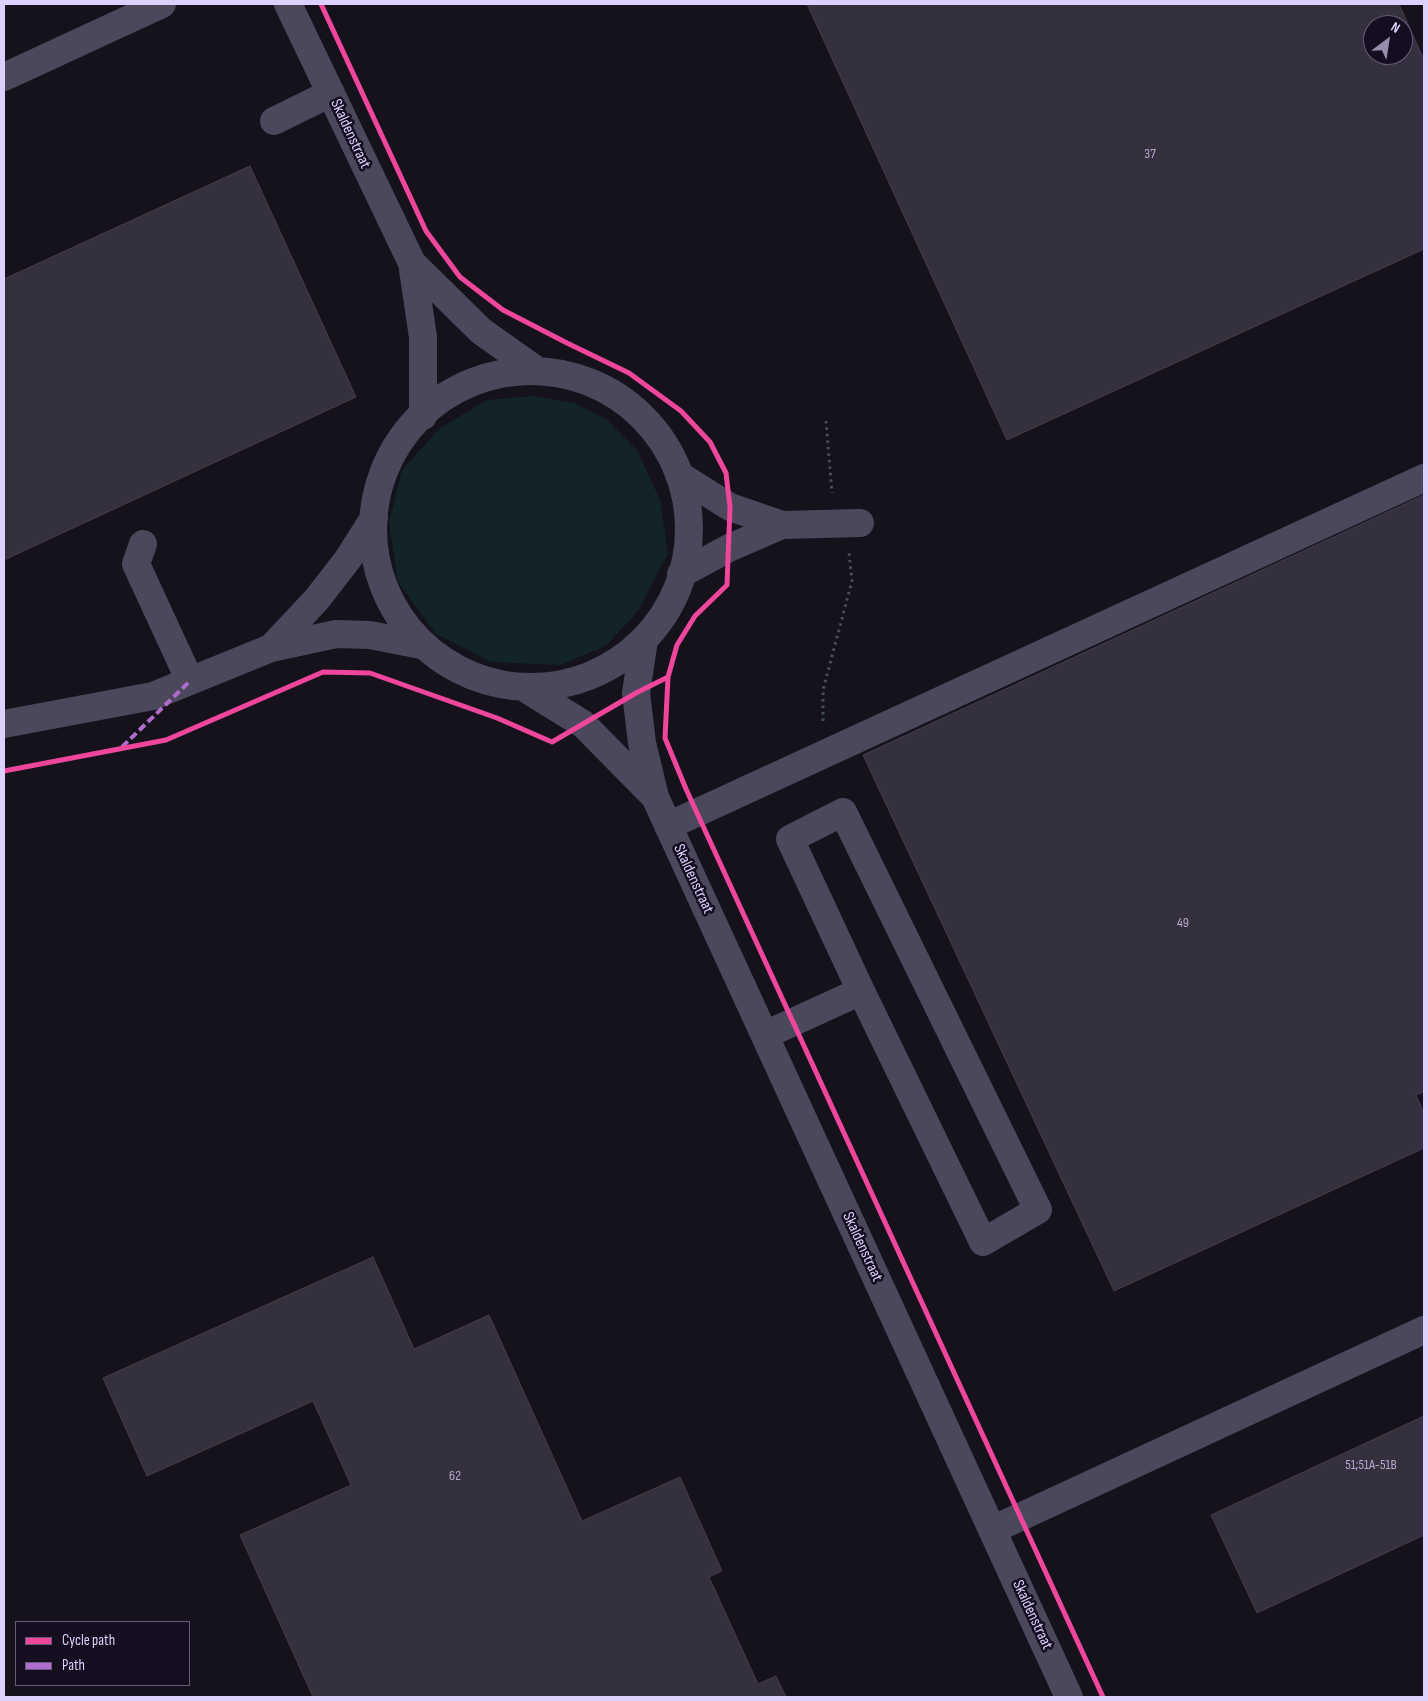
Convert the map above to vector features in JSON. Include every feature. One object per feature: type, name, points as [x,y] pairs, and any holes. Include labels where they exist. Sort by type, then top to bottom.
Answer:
[{"type":"street","points":[[4,77],[162,4]]},
{"type":"street","name":"Skaldenstraat","points":[[288,4],[412,263],[424,337],[423,416]]},
{"type":"street","points":[[274,121],[331,93]]},
{"type":"street","name":"Skaldenstraat","points":[[412,263],[481,331],[536,370]]},
{"type":"street","name":"Skaldenstraat","points":[[526,688],[584,680],[620,662],[658,626],[674,600],[690,538],[686,493],[667,446],[634,408],[588,380],[536,370],[503,372],[447,394],[402,436],[376,490],[373,548],[388,600],[421,645],[464,674],[526,688],[583,724],[655,797]]},
{"type":"street","points":[[679,475],[730,507],[782,525],[846,524]]},
{"type":"street","points":[[668,826],[1424,478]]},
{"type":"street","points":[[271,648],[317,599],[348,559],[375,517]]},
{"type":"street","points":[[681,574],[729,548],[782,525]]},
{"type":"street","points":[[143,544],[136,564],[190,681]]},
{"type":"street","points":[[4,724],[154,696],[271,648],[336,634],[370,634],[421,645]]},
{"type":"street","name":"Skaldenstraat","points":[[644,640],[636,693],[642,743],[655,797],[1069,1697]]},
{"type":"street","points":[[843,812],[1038,1210],[983,1242],[861,991],[790,839],[843,812]]},
{"type":"street","points":[[765,1035],[861,991]]},
{"type":"street","points":[[992,1530],[1424,1330]]},
{"type":"path","points":[[824,754],[823,690],[852,581],[846,524],[826,421]]},
{"type":"shaded area","points":[[533,396],[574,403],[606,419],[637,450],[660,500],[668,553],[638,611],[606,646],[559,665],[491,662],[435,633],[398,582],[389,523],[402,470],[438,430],[486,400]]},
{"type":"building","points":[[807,4],[1399,4],[1404,15],[1363,15],[1363,65],[1413,65],[1413,35],[1424,60],[1424,249],[1007,440]]},
{"type":"building","points":[[250,166],[356,397],[4,560],[4,279]]},
{"type":"building","points":[[1424,495],[1424,1092],[1416,1095],[1424,1113],[1424,1148],[1114,1291],[863,755]]},
{"type":"building","points":[[373,1257],[414,1349],[489,1315],[582,1521],[680,1477],[722,1571],[709,1577],[758,1684],[776,1676],[786,1697],[313,1697],[240,1535],[351,1485],[313,1401],[147,1476],[103,1378]]},
{"type":"building","points":[[1424,1416],[1424,1535],[1257,1613],[1211,1515]]},
{"type":"marked path","points":[[122,747],[190,681]]},
{"type":"cycle path","points":[[4,771],[166,740],[323,672],[370,673],[497,718],[552,742],[636,693],[668,677],[677,645],[695,616],[727,585],[730,507],[726,473],[710,442],[681,411],[629,373],[503,310],[460,277],[426,231],[321,4]]},
{"type":"cycle path","points":[[668,677],[665,738],[686,789],[1103,1697]]}]
